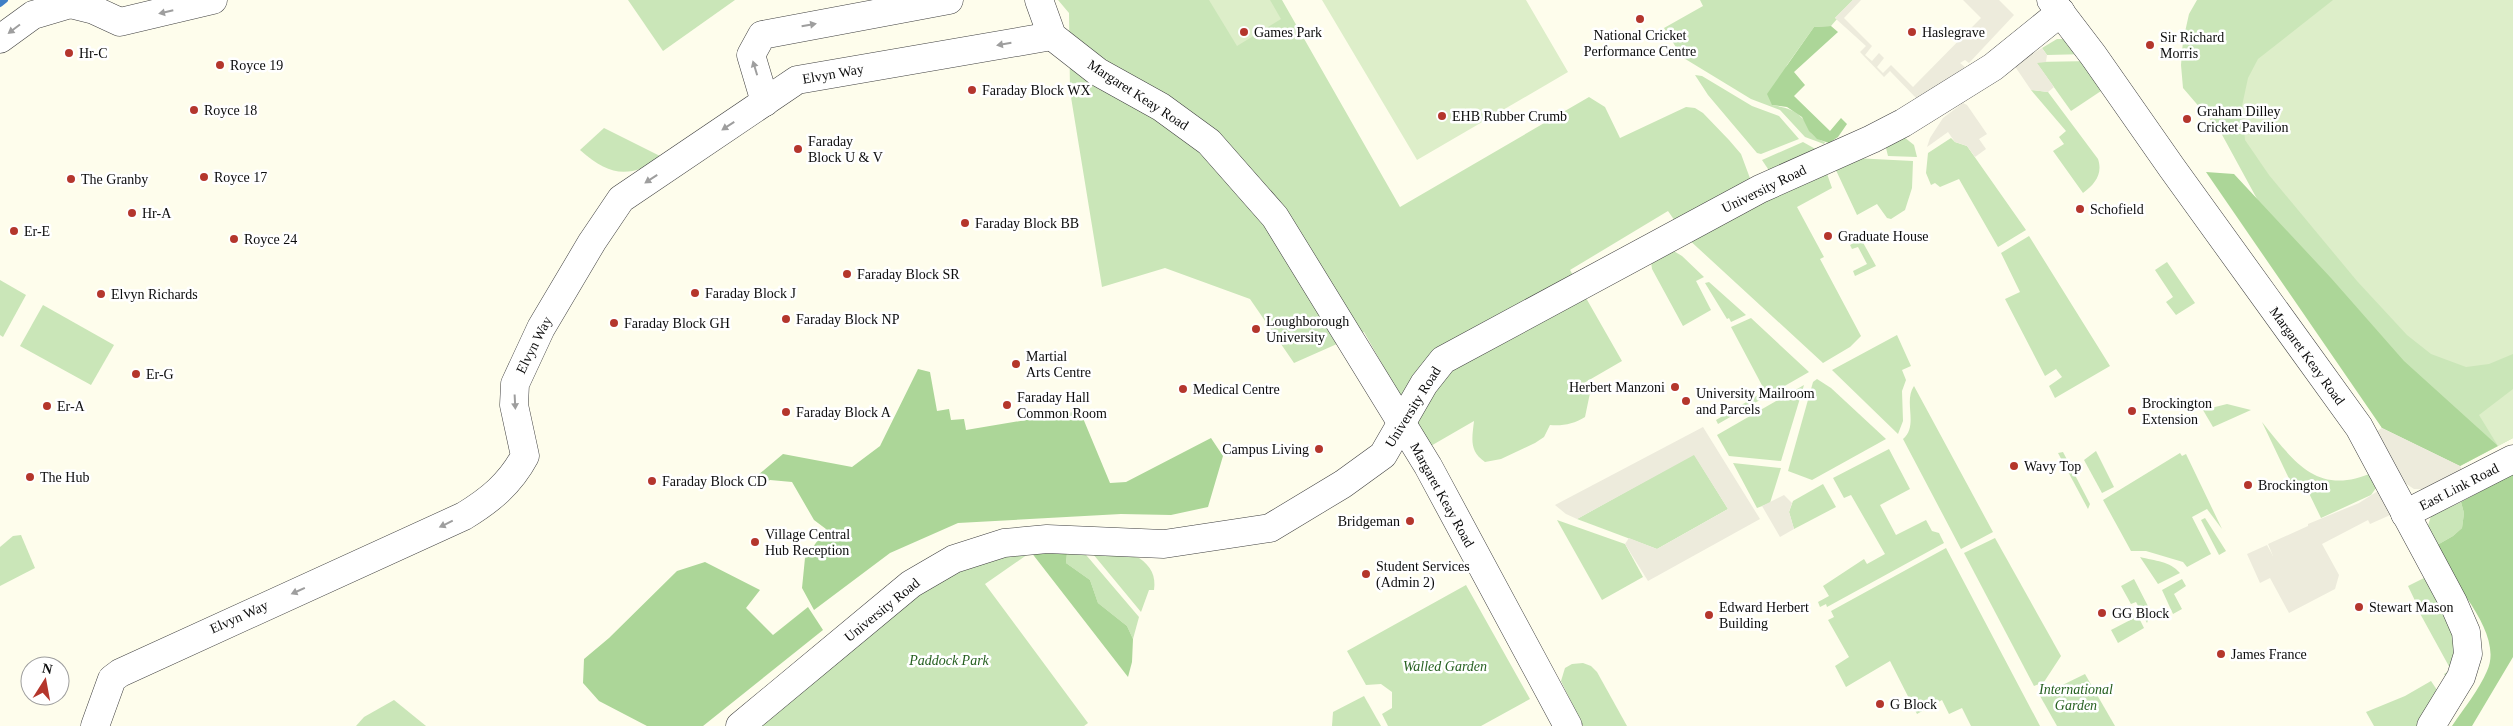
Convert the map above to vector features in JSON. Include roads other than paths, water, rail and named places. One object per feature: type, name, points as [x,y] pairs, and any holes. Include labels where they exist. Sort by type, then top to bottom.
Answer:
[{"type":"street","points":[[0,39],[33,15],[70,4],[94,10],[120,22],[213,0]]},
{"type":"street","points":[[766,102],[751,54],[762,35],[949,0]]},
{"type":"street","points":[[1039,0],[1052,36]]},
{"type":"street","name":"Margaret Keay Road","points":[[2056,6],[2359,427],[2453,602],[2466,632],[2468,654],[2460,677],[2431,726]]},
{"type":"street","name":"University Road","points":[[740,726],[912,584],[954,559],[1004,542],[1047,539],[1164,544],[1270,528],[1343,484],[1383,455],[1424,384],[1442,360],[1760,189],[1872,139],[1903,123],[1993,67],[2056,6]]},
{"type":"street","name":"Elvyn Way","points":[[95,726],[112,678],[120,673],[464,516],[487,502],[512,479],[525,456],[514,405],[515,384],[521,368],[541,328],[592,242],[621,199],[797,80],[1052,36]]},
{"type":"street","name":"Margaret Keay Road","points":[[1052,36],[1098,72],[1161,107],[1209,142],[1275,217],[1400,424],[1428,466],[1568,726]]},
{"type":"street","name":"East Link Road","points":[[2405,514],[2513,459]]},
{"type":"waterway","points":[[0,4],[5,0]]},
{"type":"place","name":"National Cricket Performance Centre","points":[[1640,19]]},
{"type":"place","name":"Games Park","points":[[1244,32]]},
{"type":"place","name":"Haslegrave","points":[[1912,32]]},
{"type":"place","name":"Sir Richard Morris","points":[[2150,45]]},
{"type":"place","name":"Hr-C","points":[[69,53]]},
{"type":"place","name":"Royce 19","points":[[220,65]]},
{"type":"place","name":"Faraday Block WX","points":[[972,90]]},
{"type":"place","name":"Royce 18","points":[[194,110]]},
{"type":"place","name":"EHB Rubber Crumb","points":[[1442,116]]},
{"type":"place","name":"Graham Dilley Cricket Pavilion","points":[[2187,119]]},
{"type":"place","name":"Faraday Block U & V","points":[[798,149]]},
{"type":"place","name":"Royce 17","points":[[204,177]]},
{"type":"place","name":"The Granby","points":[[71,179]]},
{"type":"place","name":"Schofield","points":[[2080,209]]},
{"type":"place","name":"Hr-A","points":[[132,213]]},
{"type":"place","name":"Faraday Block BB","points":[[965,223]]},
{"type":"place","name":"Er-E","points":[[14,231]]},
{"type":"place","name":"Graduate House","points":[[1828,236]]},
{"type":"place","name":"Royce 24","points":[[234,239]]},
{"type":"place","name":"Faraday Block SR","points":[[847,274]]},
{"type":"place","name":"Faraday Block J","points":[[695,293]]},
{"type":"place","name":"Elvyn Richards","points":[[101,294]]},
{"type":"place","name":"Faraday Block NP","points":[[786,319]]},
{"type":"place","name":"Faraday Block GH","points":[[614,323]]},
{"type":"place","name":"Loughborough University","points":[[1256,329]]},
{"type":"place","name":"Martial Arts Centre","points":[[1016,364]]},
{"type":"place","name":"Er-G","points":[[136,374]]},
{"type":"place","name":"Herbert Manzoni","points":[[1675,387]]},
{"type":"place","name":"Medical Centre","points":[[1183,389]]},
{"type":"place","name":"University Mailroom and Parcels","points":[[1686,401]]},
{"type":"place","name":"Faraday Hall Common Room","points":[[1007,405]]},
{"type":"place","name":"Er-A","points":[[47,406]]},
{"type":"place","name":"Brockington Extension","points":[[2132,411]]},
{"type":"place","name":"Faraday Block A","points":[[786,412]]},
{"type":"place","name":"Campus Living","points":[[1319,449]]},
{"type":"place","name":"Wavy Top","points":[[2014,466]]},
{"type":"place","name":"The Hub","points":[[30,477]]},
{"type":"place","name":"Faraday Block CD","points":[[652,481]]},
{"type":"place","name":"Brockington","points":[[2248,485]]},
{"type":"place","name":"Bridgeman","points":[[1410,521]]},
{"type":"place","name":"Village Central Hub Reception","points":[[755,542]]},
{"type":"place","name":"Student Services (Admin 2)","points":[[1366,574]]},
{"type":"place","name":"Stewart Mason","points":[[2359,607]]},
{"type":"place","name":"GG Block","points":[[2102,613]]},
{"type":"place","name":"Edward Herbert Building","points":[[1709,615]]},
{"type":"place","name":"James France","points":[[2221,654]]},
{"type":"place","name":"G Block","points":[[1880,704]]},
{"type":"park label","name":"Paddock Park","points":[[949,660]]},
{"type":"park label","name":"Walled Garden","points":[[1445,666]]},
{"type":"park label","name":"International Garden","points":[[2076,698]]}]
